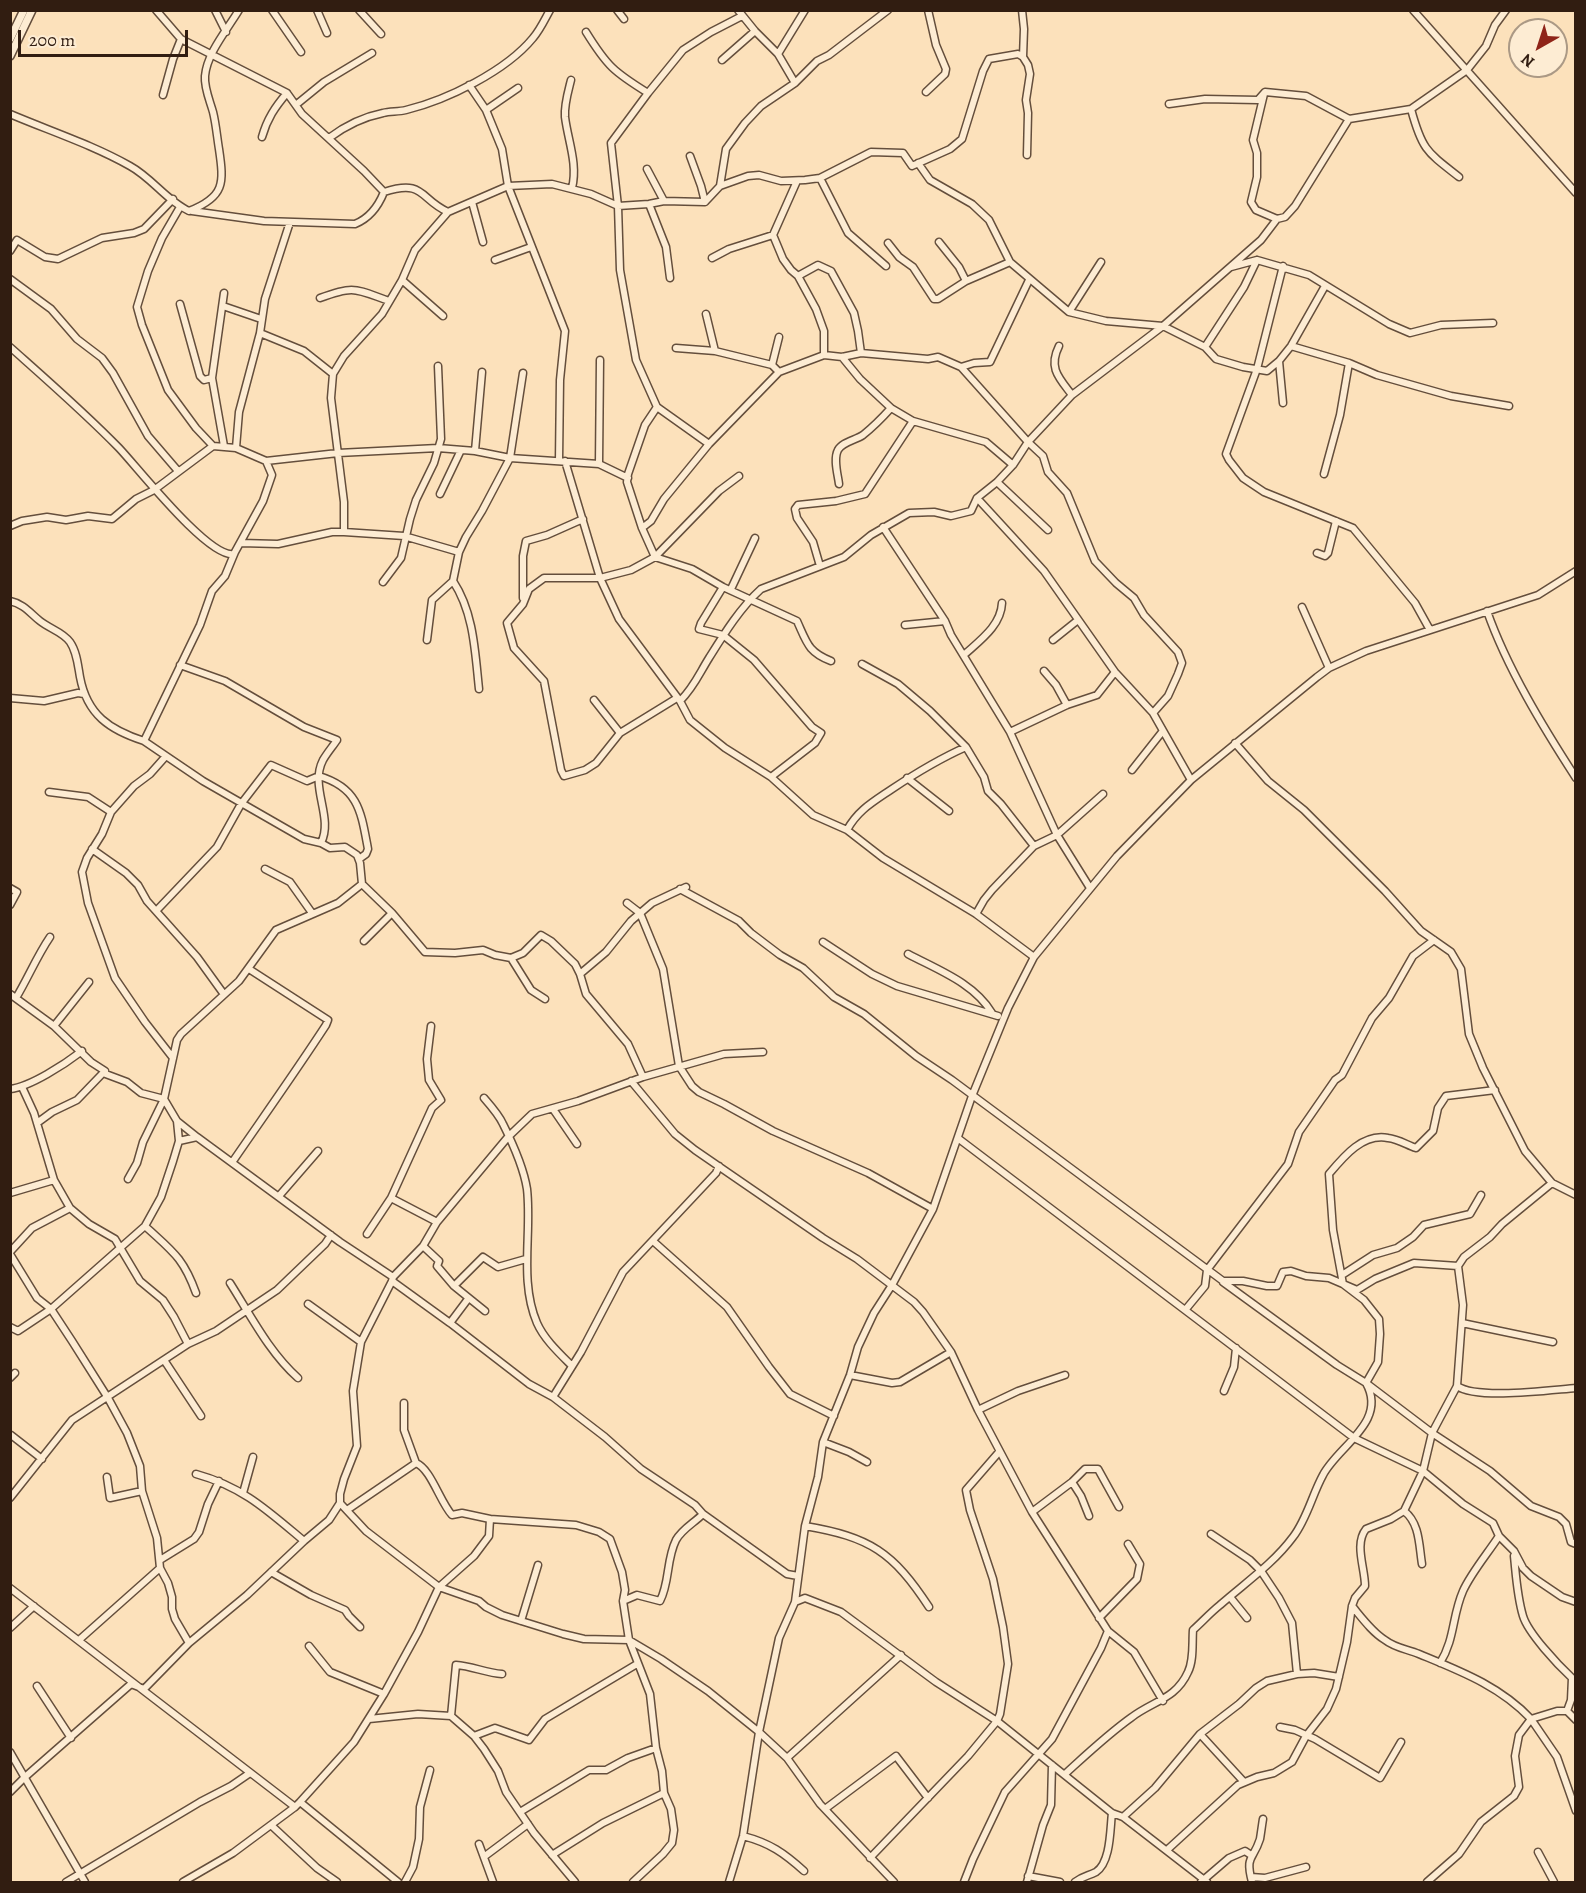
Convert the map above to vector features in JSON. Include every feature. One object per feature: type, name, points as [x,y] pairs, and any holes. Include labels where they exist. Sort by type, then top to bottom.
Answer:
[{"type":"street","points":[[10,39],[24,10]]},
{"type":"street","points":[[10,56],[32,10]]},
{"type":"street","points":[[156,10],[181,39],[287,93],[302,114],[384,192]]},
{"type":"street","points":[[215,10],[226,32]]},
{"type":"street","points":[[189,211],[208,201],[221,187],[223,173],[214,114],[205,78],[212,54],[239,10]]},
{"type":"street","points":[[272,10],[301,52]]},
{"type":"street","points":[[317,10],[327,33]]},
{"type":"street","points":[[359,10],[381,34]]},
{"type":"street","points":[[329,138],[343,128],[363,119],[428,104],[469,85],[507,63],[533,38],[550,10]]},
{"type":"street","points":[[617,10],[624,19]]},
{"type":"street","points":[[778,54],[805,10]]},
{"type":"street","points":[[720,186],[726,149],[760,106],[888,10]]},
{"type":"street","points":[[926,92],[945,74],[946,69],[936,45],[928,10]]},
{"type":"street","points":[[1022,10],[1023,57]]},
{"type":"street","points":[[1413,10],[1575,193]]},
{"type":"street","points":[[1264,92],[1306,96],[1349,119],[1411,109],[1467,70],[1486,46],[1495,25],[1506,10]]},
{"type":"street","points":[[709,444],[657,407],[636,360],[620,270],[618,206],[611,143],[683,50],[740,14],[778,54],[795,82]]},
{"type":"street","points":[[722,60],[755,31]]},
{"type":"street","points":[[586,32],[600,56],[616,74],[648,93]]},
{"type":"street","points":[[163,94],[181,39]]},
{"type":"street","points":[[297,104],[324,82],[372,53]]},
{"type":"street","points":[[344,532],[344,502],[331,398],[333,374],[344,356],[382,314],[402,280],[415,250],[448,212],[508,186],[552,184],[572,188],[618,206],[664,201],[705,202],[720,186],[748,176],[759,175],[781,181],[820,178],[871,152],[903,153],[912,166],[950,148],[962,139],[983,71],[989,59],[1018,54],[1028,65],[1030,74],[1026,100],[1027,155]]},
{"type":"street","points":[[571,80],[565,105],[565,117],[574,167],[572,188]]},
{"type":"street","points":[[469,85],[486,110],[502,149],[508,186],[565,331],[560,380],[562,461],[583,519],[600,578],[619,619],[678,699],[690,720],[725,748],[771,777],[813,815],[847,830],[883,858],[976,914],[1034,957]]},
{"type":"street","points":[[486,110],[518,88]]},
{"type":"street","points":[[1264,92],[1253,140],[1257,153],[1257,177],[1251,202],[1256,210],[1277,219],[1285,217],[1295,206],[1349,119]]},
{"type":"street","points":[[1169,104],[1205,99],[1258,100],[1264,92]]},
{"type":"street","points":[[262,137],[274,108],[287,93]]},
{"type":"street","points":[[1411,109],[1424,146],[1432,156],[1459,177]]},
{"type":"street","points":[[10,114],[134,168],[180,207],[189,211],[291,222],[355,225],[363,221],[378,206],[384,192]]},
{"type":"street","points":[[690,156],[702,186],[705,202]]},
{"type":"street","points":[[918,163],[930,180],[972,204],[989,220],[1010,262],[1069,312],[1092,319],[1163,326],[1205,347],[1216,359],[1267,370],[1279,361],[1291,346],[1325,285]]},
{"type":"street","points":[[647,169],[664,201]]},
{"type":"street","points":[[820,178],[848,233],[886,266]]},
{"type":"street","points":[[797,181],[773,235],[783,259],[790,270],[798,276],[816,309],[824,331],[824,356]]},
{"type":"street","points":[[384,192],[408,187],[419,189],[448,212]]},
{"type":"street","points":[[10,251],[17,240],[45,256],[58,259],[102,238],[135,233],[144,229],[173,199]]},
{"type":"street","points":[[472,202],[483,242]]},
{"type":"street","points":[[649,204],[666,247],[670,278]]},
{"type":"street","points":[[180,207],[157,249],[137,307],[168,390],[196,428],[213,446]]},
{"type":"street","points":[[739,476],[719,492],[655,557],[631,570],[600,578],[544,578],[529,589],[524,604],[507,623],[514,648],[544,681],[564,776],[596,764],[620,733],[693,688],[723,635],[760,589],[844,557],[883,527],[909,513],[934,512],[951,516],[971,511],[977,498],[1013,465],[1028,442],[1072,395],[1163,326],[1261,240],[1277,219]]},
{"type":"street","points":[[236,448],[239,412],[260,333],[265,299],[291,222]]},
{"type":"street","points":[[712,258],[729,249],[773,235]]},
{"type":"street","points":[[939,242],[959,267],[966,281]]},
{"type":"street","points":[[888,243],[899,257],[913,267],[934,298],[938,299],[966,281],[1010,262]]},
{"type":"street","points":[[495,260],[531,247]]},
{"type":"street","points":[[1227,268],[1257,260],[1309,275],[1389,324],[1410,333],[1441,325],[1493,323]]},
{"type":"street","points":[[1205,347],[1244,287],[1257,260]]},
{"type":"street","points":[[1069,312],[1101,262]]},
{"type":"street","points":[[798,276],[818,265],[831,271],[854,313],[861,353]]},
{"type":"street","points":[[1283,266],[1257,369],[1227,449],[1229,460],[1243,478],[1264,492],[1353,528],[1415,603],[1430,630]]},
{"type":"street","points":[[10,279],[51,309],[77,339],[102,358],[113,373],[148,436],[178,471]]},
{"type":"street","points":[[402,280],[443,316]]},
{"type":"street","points":[[961,367],[990,362],[1029,280]]},
{"type":"street","points":[[320,298],[345,289],[356,289],[389,301]]},
{"type":"street","points":[[224,293],[212,378],[224,446]]},
{"type":"street","points":[[180,304],[200,376],[204,380],[212,378]]},
{"type":"street","points":[[223,306],[261,319]]},
{"type":"street","points":[[706,314],[715,351]]},
{"type":"street","points":[[260,333],[304,351],[333,374]]},
{"type":"street","points":[[772,365],[779,337]]},
{"type":"street","points":[[1059,346],[1054,357],[1054,367],[1058,377],[1072,395]]},
{"type":"street","points":[[1291,346],[1349,363],[1377,375],[1451,396],[1509,406]]},
{"type":"street","points":[[10,348],[118,447],[154,490],[212,544],[226,553],[234,555],[235,552]]},
{"type":"street","points":[[676,348],[715,351],[772,365],[779,372]]},
{"type":"street","points":[[642,528],[651,520],[664,499],[709,444],[779,372],[824,356],[842,357],[861,353],[928,359],[938,357],[961,367],[1042,456],[1048,472],[1067,493],[1095,561],[1134,598],[1144,615],[1178,652],[1182,663],[1178,674],[1168,696],[1153,714]]},
{"type":"street","points":[[842,357],[860,379],[891,408],[913,421],[986,442],[1013,465]]},
{"type":"street","points":[[599,464],[600,360]]},
{"type":"street","points":[[1279,361],[1283,403]]},
{"type":"street","points":[[1324,474],[1340,415],[1349,363]]},
{"type":"street","points":[[383,582],[401,558],[404,536],[416,500],[434,464],[441,439],[438,366]]},
{"type":"street","points":[[475,451],[482,372]]},
{"type":"street","points":[[427,640],[432,600],[453,581],[459,552],[510,458],[523,374]]},
{"type":"street","points":[[657,407],[645,425],[628,478],[642,528],[655,557],[692,569],[723,587],[797,621],[807,643],[816,655],[831,661]]},
{"type":"street","points":[[839,484],[836,458],[838,450],[861,436],[891,408]]},
{"type":"street","points":[[820,566],[813,542],[797,518],[795,509],[798,505],[837,501],[865,494],[913,421]]},
{"type":"street","points":[[10,526],[47,517],[66,520],[88,516],[112,519],[136,499],[154,490],[213,446],[236,448],[266,461],[338,453],[438,448],[475,451],[510,458],[599,464],[628,478]]},
{"type":"street","points":[[440,494],[461,450]]},
{"type":"street","points":[[144,741],[200,625],[212,591],[225,576],[270,485],[272,475],[266,461]]},
{"type":"street","points":[[997,482],[1048,530]]},
{"type":"street","points":[[977,498],[1044,571],[1115,672],[1153,714],[1191,780]]},
{"type":"street","points":[[524,604],[525,541],[547,535],[583,519]]},
{"type":"street","points":[[1317,553],[1325,556],[1328,553],[1336,521]]},
{"type":"street","points":[[883,527],[945,621],[1011,732],[1057,835],[1090,888]]},
{"type":"street","points":[[241,543],[278,544],[332,532],[344,532],[404,536],[459,552]]},
{"type":"street","points":[[731,589],[755,538]]},
{"type":"street","points":[[729,1882],[743,1836],[759,1732],[778,1638],[795,1602],[805,1527],[818,1477],[823,1442],[850,1376],[858,1347],[874,1313],[892,1285],[933,1209],[997,1032],[1034,957],[1118,855],[1191,780],[1329,668],[1366,651],[1538,595],[1575,571]]},
{"type":"street","points":[[453,581],[461,593],[472,625],[479,689]]},
{"type":"street","points":[[723,587],[700,623],[699,629],[723,635],[754,660],[812,727],[820,733],[815,743],[771,777]]},
{"type":"street","points":[[10,601],[20,603],[43,623],[69,640],[78,664],[84,694],[102,721],[131,737],[144,741],[241,804],[304,839],[330,848],[345,848],[357,855],[362,884],[392,913],[425,952],[455,953],[483,950],[512,958],[523,953],[541,935],[552,941],[575,964],[586,994],[628,1044],[643,1077]]},
{"type":"street","points":[[964,655],[993,627],[1002,612],[1002,603]]},
{"type":"street","points":[[1302,607],[1329,668]]},
{"type":"street","points":[[1487,611],[1520,685],[1575,778]]},
{"type":"street","points":[[1053,640],[1078,620]]},
{"type":"street","points":[[905,626],[945,621]]},
{"type":"street","points":[[862,664],[898,684],[930,711],[966,747],[984,777],[988,791],[1034,846]]},
{"type":"street","points":[[180,665],[225,681],[304,727],[337,740],[323,760],[319,776],[318,787],[327,832],[321,843]]},
{"type":"street","points":[[1044,671],[1056,685],[1067,705]]},
{"type":"street","points":[[1011,732],[1067,705],[1097,695],[1115,672]]},
{"type":"street","points":[[10,698],[44,701],[78,693],[84,694]]},
{"type":"street","points":[[594,700],[620,733]]},
{"type":"street","points":[[1132,770],[1162,732]]},
{"type":"street","points":[[1235,743],[1268,781],[1304,810],[1385,891],[1421,931],[1451,952],[1461,969],[1469,1034],[1483,1068],[1525,1151],[1552,1183],[1575,1195]]},
{"type":"street","points":[[847,830],[854,817],[872,801],[934,761],[966,747]]},
{"type":"street","points":[[166,756],[150,774],[134,786],[111,812],[107,825],[92,849],[82,872],[88,903],[111,969],[145,1022],[173,1058]]},
{"type":"street","points":[[157,910],[217,847],[241,804],[271,765],[307,781],[319,776],[341,784],[352,796],[361,814],[368,852],[359,859]]},
{"type":"street","points":[[907,778],[949,811]]},
{"type":"street","points":[[49,792],[88,797],[111,812]]},
{"type":"street","points":[[976,914],[992,890],[1034,846],[1057,835],[1102,794]]},
{"type":"street","points":[[92,849],[126,873],[197,957],[223,993]]},
{"type":"street","points":[[265,869],[290,882],[312,913]]},
{"type":"street","points":[[128,1179],[164,1099],[177,1040],[181,1034],[223,993],[239,981],[276,930],[338,903],[362,884]]},
{"type":"street","points":[[10,888],[16,892],[10,905]]},
{"type":"street","points":[[580,974],[606,952],[640,913],[652,903],[683,888],[739,921],[780,955],[803,968],[834,997],[864,1014],[916,1056],[1321,1354],[1490,1471],[1531,1506],[1559,1517],[1566,1524],[1571,1542],[1575,1544]]},
{"type":"street","points":[[627,903],[640,913],[663,969],[679,1066],[699,1092],[773,1131],[868,1173],[933,1209]]},
{"type":"street","points":[[364,941],[392,913]]},
{"type":"street","points":[[50,937],[30,974],[13,996],[54,1026],[91,1062],[105,1071],[103,1073]]},
{"type":"street","points":[[1186,1310],[1205,1286],[1208,1270],[1288,1164],[1299,1132],[1335,1080],[1342,1075],[1372,1018],[1389,998],[1413,956],[1434,940]]},
{"type":"street","points":[[824,942],[872,974],[897,986],[995,1015],[1008,1008]]},
{"type":"street","points":[[908,954],[962,982],[995,1015],[997,1032]]},
{"type":"street","points":[[512,958],[531,990],[545,999]]},
{"type":"street","points":[[232,1161],[288,1083],[328,1020],[249,969]]},
{"type":"street","points":[[54,1026],[89,982]]},
{"type":"street","points":[[367,1234],[391,1198],[432,1108],[441,1100],[429,1080],[427,1059],[431,1026]]},
{"type":"street","points":[[10,1089],[22,1088],[60,1067],[82,1051]]},
{"type":"street","points":[[144,1689],[189,1643],[247,1596],[329,1520],[340,1503],[344,1479],[357,1446],[353,1391],[361,1342],[392,1279],[423,1246],[437,1222],[508,1137],[532,1114],[679,1066],[724,1054],[762,1052]]},
{"type":"street","points":[[103,1073],[127,1082],[141,1093],[164,1099],[177,1121],[197,1137],[392,1279],[529,1384],[553,1397],[605,1437],[641,1469],[695,1505],[703,1514],[787,1574],[798,1576]]},
{"type":"street","points":[[37,1123],[52,1112],[77,1100],[103,1073]]},
{"type":"street","points":[[632,1081],[675,1134],[823,1238],[857,1259],[919,1307],[951,1352],[999,1452],[1032,1512],[1108,1630],[1134,1652],[1163,1701]]},
{"type":"street","points":[[22,1088],[37,1123],[54,1180],[70,1208],[89,1224],[110,1234],[140,1281],[163,1300],[188,1344]]},
{"type":"street","points":[[1366,1383],[1378,1362],[1380,1334],[1378,1319],[1364,1300],[1343,1284],[1333,1230],[1329,1174],[1341,1160],[1371,1138],[1388,1138],[1416,1148],[1433,1131],[1438,1108],[1446,1096],[1495,1090]]},
{"type":"street","points":[[484,1098],[503,1123],[527,1189],[526,1259],[536,1322],[572,1366]]},
{"type":"street","points":[[553,1109],[577,1144]]},
{"type":"street","points":[[10,1327],[18,1331],[51,1309],[145,1226],[161,1197],[179,1140],[177,1121]]},
{"type":"street","points":[[179,1140],[197,1137]]},
{"type":"street","points":[[959,1139],[1354,1438],[1423,1471],[1463,1504],[1493,1523],[1499,1536],[1514,1551],[1523,1568],[1531,1576],[1562,1597],[1575,1602]]},
{"type":"street","points":[[279,1196],[318,1151]]},
{"type":"street","points":[[553,1397],[581,1352],[623,1272],[716,1173],[719,1166]]},
{"type":"street","points":[[10,1192],[54,1180]]},
{"type":"street","points":[[1167,1850],[1207,1812],[1244,1782],[1274,1773],[1292,1762],[1306,1736],[1327,1708],[1339,1677],[1350,1628],[1352,1606],[1355,1598],[1365,1586],[1361,1549],[1363,1533],[1370,1526],[1391,1519],[1404,1511],[1423,1471],[1432,1433],[1457,1386],[1463,1305],[1458,1266],[1464,1257],[1552,1183]]},
{"type":"street","points":[[1342,1275],[1373,1255],[1397,1248],[1413,1237],[1424,1225],[1470,1214],[1481,1195]]},
{"type":"street","points":[[391,1198],[437,1222]]},
{"type":"street","points":[[70,1208],[32,1228],[10,1253],[37,1298],[51,1309],[108,1398],[127,1433],[140,1466],[142,1491],[156,1539],[160,1568],[172,1597],[172,1609],[189,1643]]},
{"type":"street","points":[[145,1226],[175,1252],[189,1275],[196,1293]]},
{"type":"street","points":[[10,1498],[72,1420],[188,1344],[216,1331],[277,1290],[325,1244],[331,1235]]},
{"type":"street","points":[[653,1241],[727,1307],[790,1394],[834,1416]]},
{"type":"street","points":[[325,1244],[340,1242]]},
{"type":"street","points":[[423,1246],[439,1261],[437,1266],[454,1286],[485,1311]]},
{"type":"street","points":[[454,1286],[483,1257],[498,1268],[526,1259]]},
{"type":"street","points":[[1222,1281],[1243,1281],[1277,1286],[1283,1272],[1291,1271],[1306,1276],[1329,1278],[1357,1290],[1375,1279],[1414,1263],[1458,1266]]},
{"type":"street","points":[[231,1283],[277,1357],[298,1378]]},
{"type":"street","points":[[450,1323],[468,1299]]},
{"type":"street","points":[[308,1304],[361,1342]]},
{"type":"street","points":[[1462,1323],[1553,1342]]},
{"type":"street","points":[[1224,1391],[1234,1367],[1236,1348]]},
{"type":"street","points":[[850,1376],[892,1383],[900,1382],[951,1352]]},
{"type":"street","points":[[164,1360],[201,1416]]},
{"type":"street","points":[[978,1410],[1017,1391],[1065,1375]]},
{"type":"street","points":[[1065,1774],[1135,1714],[1163,1701],[1176,1689],[1189,1671],[1193,1630],[1261,1571],[1295,1535],[1323,1475],[1366,1422],[1371,1411],[1370,1390],[1366,1383]]},
{"type":"street","points":[[1457,1386],[1475,1393],[1537,1392],[1575,1388]]},
{"type":"street","points":[[404,1403],[404,1430],[416,1463],[425,1468],[446,1509],[452,1515],[462,1513],[490,1519],[576,1525],[599,1532],[610,1539],[622,1572],[625,1590],[623,1601],[629,1640],[650,1694],[656,1748],[664,1793],[674,1830],[672,1843],[633,1882]]},
{"type":"street","points":[[11,1435],[42,1459]]},
{"type":"street","points":[[823,1442],[867,1462]]},
{"type":"street","points":[[870,1858],[968,1756],[997,1721],[1000,1714],[1008,1664],[1003,1627],[993,1579],[970,1510],[966,1490],[999,1452]]},
{"type":"street","points":[[243,1493],[253,1457]]},
{"type":"street","points":[[347,1510],[416,1463]]},
{"type":"street","points":[[1032,1512],[1072,1482],[1085,1468],[1098,1470],[1119,1507]]},
{"type":"street","points":[[196,1474],[219,1481],[243,1493],[304,1541]]},
{"type":"street","points":[[107,1477],[110,1498],[142,1491]]},
{"type":"street","points":[[160,1560],[194,1539],[199,1532],[208,1504],[219,1481]]},
{"type":"street","points":[[1072,1482],[1089,1516]]},
{"type":"street","points":[[340,1503],[366,1531],[439,1587],[479,1601],[494,1612],[584,1640],[629,1640],[708,1691],[787,1758],[825,1809],[894,1882]]},
{"type":"street","points":[[1404,1511],[1416,1527],[1422,1564]]},
{"type":"street","points":[[623,1601],[637,1595],[660,1601],[667,1584],[668,1568],[676,1541],[684,1529],[703,1514]]},
{"type":"street","points":[[184,1882],[233,1853],[272,1826],[297,1805],[354,1742],[418,1632],[439,1587],[474,1556],[489,1536],[490,1519]]},
{"type":"street","points":[[805,1527],[838,1532],[862,1540],[884,1554],[915,1586],[929,1607]]},
{"type":"street","points":[[1211,1534],[1237,1549],[1261,1571],[1279,1598],[1292,1623],[1297,1674]]},
{"type":"street","points":[[1440,1663],[1451,1641],[1463,1591],[1499,1536]]},
{"type":"street","points":[[1100,1618],[1137,1579],[1140,1564],[1128,1544]]},
{"type":"street","points":[[1514,1551],[1523,1617],[1529,1629],[1572,1678]]},
{"type":"street","points":[[521,1621],[538,1565]]},
{"type":"street","points":[[79,1640],[160,1568]]},
{"type":"street","points":[[271,1572],[310,1595],[345,1610],[360,1627]]},
{"type":"street","points":[[10,1588],[144,1689],[250,1773],[297,1805],[398,1882]]},
{"type":"street","points":[[1230,1597],[1247,1618]]},
{"type":"street","points":[[795,1602],[805,1598],[841,1612],[936,1682],[997,1721],[1112,1813],[1123,1817],[1167,1850],[1204,1882],[1229,1858],[1245,1851],[1251,1855]]},
{"type":"street","points":[[10,1628],[34,1606]]},
{"type":"street","points":[[1352,1606],[1383,1639],[1395,1647],[1440,1663],[1493,1687],[1522,1709],[1557,1756],[1575,1811]]},
{"type":"street","points":[[964,1882],[1005,1792],[1052,1739],[1101,1648],[1108,1630]]},
{"type":"street","points":[[309,1646],[330,1672],[384,1694]]},
{"type":"street","points":[[787,1758],[900,1655]]},
{"type":"street","points":[[451,1716],[456,1665],[471,1666],[489,1673],[502,1674]]},
{"type":"street","points":[[474,1736],[495,1728],[530,1740],[545,1719],[637,1665]]},
{"type":"street","points":[[1567,1711],[1572,1700],[1572,1678],[1575,1671]]},
{"type":"street","points":[[1123,1817],[1155,1788],[1200,1734],[1267,1681],[1297,1674],[1314,1673],[1339,1677]]},
{"type":"street","points":[[10,1792],[24,1777],[131,1684],[144,1689]]},
{"type":"street","points":[[37,1686],[70,1738]]},
{"type":"street","points":[[1426,1882],[1459,1854],[1481,1821],[1514,1796],[1519,1787],[1515,1756],[1519,1735],[1531,1719],[1557,1711],[1567,1711],[1575,1720]]},
{"type":"street","points":[[369,1719],[418,1714],[451,1716],[474,1736],[498,1771],[506,1792],[574,1882]]},
{"type":"street","points":[[1280,1727],[1295,1730],[1315,1739],[1380,1778],[1401,1742]]},
{"type":"street","points":[[1200,1734],[1244,1782]]},
{"type":"street","points":[[520,1812],[589,1770],[606,1770],[628,1758],[656,1748]]},
{"type":"street","points":[[10,1752],[85,1882]]},
{"type":"street","points":[[825,1809],[896,1756],[928,1798]]},
{"type":"street","points":[[1052,1765],[1051,1805],[1028,1879],[1060,1882]]},
{"type":"street","points":[[405,1882],[413,1867],[419,1839],[420,1807],[430,1770]]},
{"type":"street","points":[[66,1882],[250,1773]]},
{"type":"street","points":[[552,1855],[603,1823],[664,1793]]},
{"type":"street","points":[[1075,1882],[1083,1876],[1096,1872],[1105,1861],[1112,1813]]},
{"type":"street","points":[[1263,1819],[1259,1841],[1248,1865],[1252,1880],[1306,1867]]},
{"type":"street","points":[[485,1856],[528,1824]]},
{"type":"street","points":[[272,1826],[317,1868],[337,1882]]},
{"type":"street","points":[[743,1836],[763,1842],[777,1850],[804,1871]]},
{"type":"street","points":[[479,1844],[493,1882]]},
{"type":"street","points":[[1538,1852],[1554,1882]]}]
